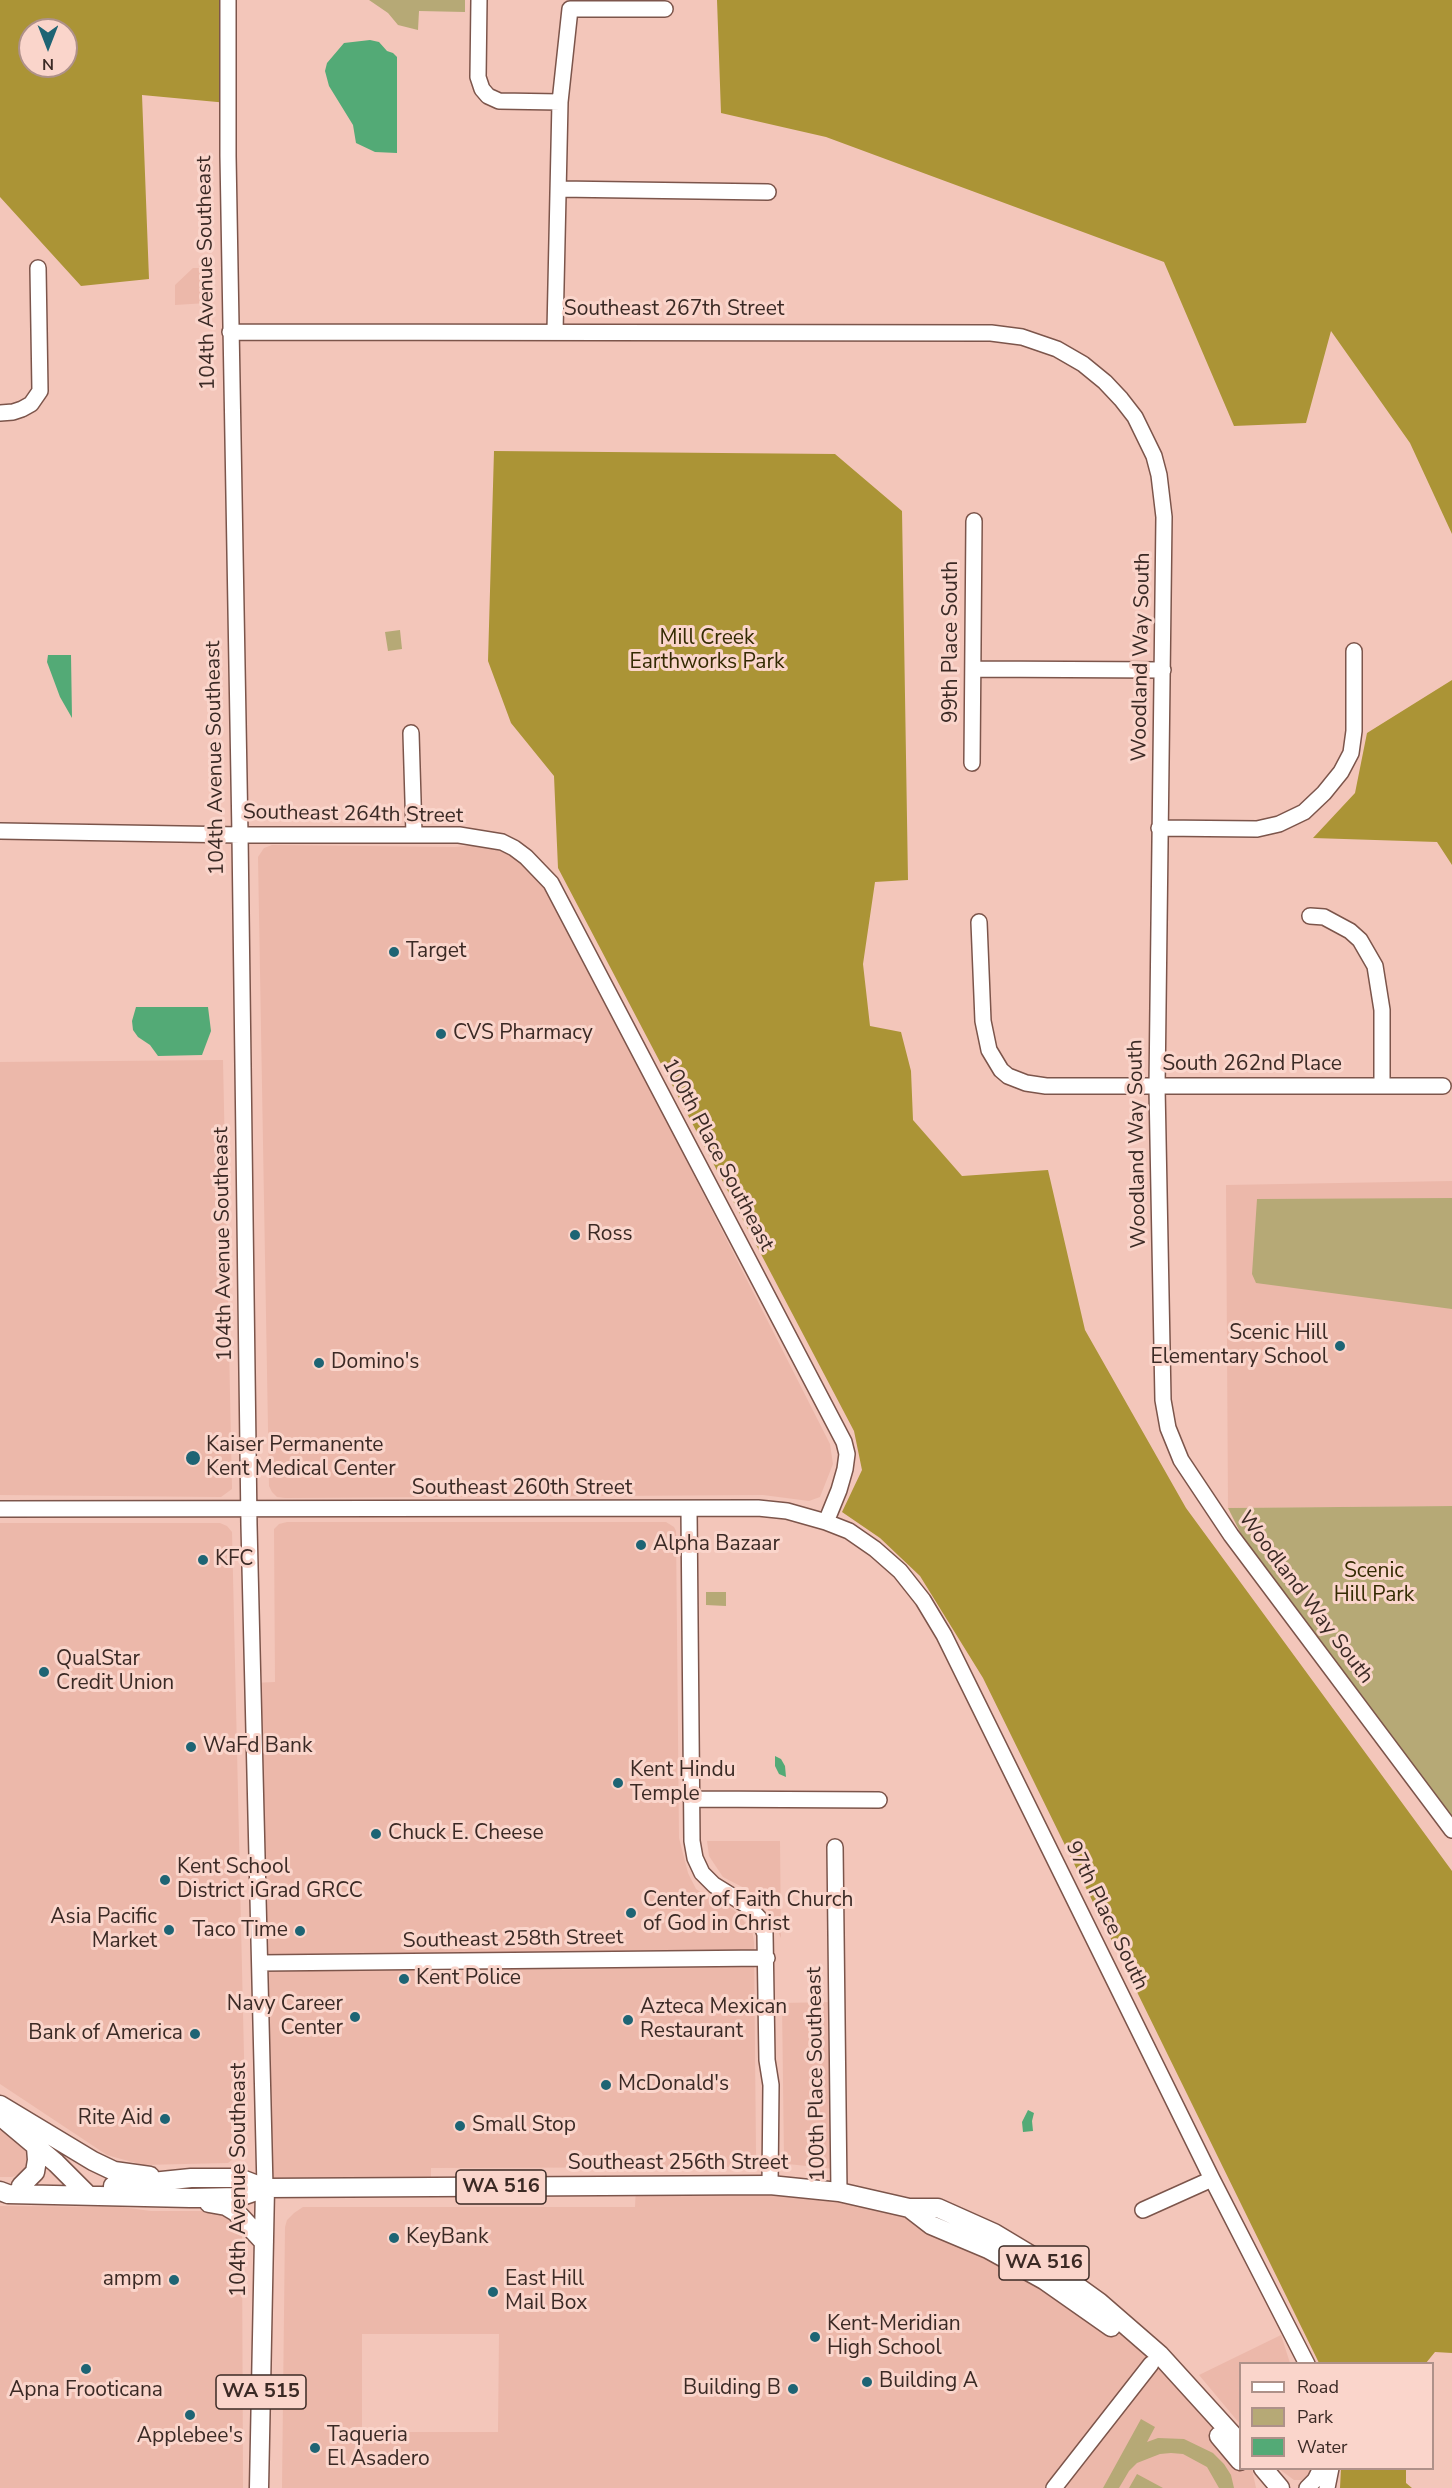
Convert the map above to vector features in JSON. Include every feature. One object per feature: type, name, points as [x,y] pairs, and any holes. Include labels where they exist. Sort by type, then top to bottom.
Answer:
[{"type":"main road","name":"WA 516","points":[[0,2112],[56,2138],[114,2170],[139,2176],[191,2178]]},
{"type":"main road","name":"WA 516","points":[[0,2112],[83,2191]]},
{"type":"main road","points":[[21,2186],[34,2172],[37,2160],[36,2147]]},
{"type":"main road","name":"Southeast 256th Street","points":[[0,2191],[8,2194],[83,2191],[191,2178],[239,2178],[265,2188]]},
{"type":"main road","name":"Southeast 256th Street","points":[[0,2191],[8,2186],[21,2186],[190,2198],[239,2198],[265,2188],[770,2185],[839,2192],[909,2208],[938,2208],[994,2233],[1049,2266],[1099,2302],[1156,2360]]},
{"type":"main road","name":"104th Avenue Southeast","points":[[259,2488],[265,2188]]},
{"type":"main road","points":[[190,2198],[226,2206],[236,2212],[264,2242]]},
{"type":"main road","name":"WA 516","points":[[1156,2360],[1239,2442]]},
{"type":"main road","name":"WA 516","points":[[1156,2360],[1239,2460]]},
{"type":"main road","points":[[1248,2470],[1264,2488]]},
{"type":"main road","points":[[1264,2470],[1280,2488]]},
{"type":"street","name":"104th Avenue Southeast","points":[[228,0],[230,332],[240,835],[249,1509],[265,2188]]},
{"type":"street","points":[[479,0],[478,77],[482,89],[488,96],[505,102],[560,102]]},
{"type":"street","points":[[555,331],[560,102],[570,9],[665,9]]},
{"type":"street","points":[[559,189],[768,192]]},
{"type":"street","points":[[0,413],[13,412],[31,404],[40,391],[38,268]]},
{"type":"street","name":"Southeast 267th Street","points":[[230,332],[991,333],[1022,337],[1057,349],[1083,364],[1105,382]]},
{"type":"street","name":"Woodland Way South","points":[[1105,382],[1135,417],[1154,456],[1159,475],[1164,517],[1157,1087],[1163,1400],[1167,1428],[1181,1460],[1226,1527],[1452,1830]]},
{"type":"street","name":"99th Place South","points":[[972,763],[974,521]]},
{"type":"street","points":[[1159,828],[1257,829],[1279,824],[1304,812],[1341,772],[1351,753],[1354,731],[1354,651]]},
{"type":"street","points":[[973,669],[1163,670]]},
{"type":"street","points":[[411,733],[414,834]]},
{"type":"street","name":"Southeast 264th Street","points":[[0,831],[240,835],[414,834],[459,835],[489,840]]},
{"type":"street","name":"100th Place Southeast","points":[[489,840],[502,842],[514,848],[540,870],[551,883],[844,1442],[847,1454],[844,1469],[839,1490],[826,1522]]},
{"type":"street","points":[[1310,916],[1324,918],[1350,931],[1360,940],[1375,966],[1382,1010],[1382,1086]]},
{"type":"street","name":"South 262nd Place","points":[[979,922],[984,1030],[989,1050],[1001,1070],[1017,1080],[1036,1085],[1157,1087],[1443,1086]]},
{"type":"street","name":"Southeast 260th Street","points":[[0,1509],[690,1510],[758,1508],[787,1511],[826,1522]]},
{"type":"street","points":[[690,1510],[692,1841],[696,1863],[710,1882],[740,1899],[759,1918],[765,1934],[767,2060],[771,2106],[770,2185]]},
{"type":"street","name":"97th Place South","points":[[826,1522],[849,1532],[875,1549],[900,1571],[923,1600],[944,1635],[1212,2179],[1305,2362]]},
{"type":"street","points":[[691,1799],[879,1800]]},
{"type":"street","name":"100th Place Southeast","points":[[835,1847],[839,2192]]},
{"type":"street","name":"Southeast 258th Street","points":[[260,1963],[767,1958]]},
{"type":"street","points":[[1143,2210],[1212,2179]]},
{"type":"street","points":[[1054,2488],[1156,2360]]},
{"type":"street","points":[[1307,2488],[1320,2470]]},
{"type":"street","points":[[1327,2488],[1331,2470]]},
{"type":"shaded area","points":[[193,268],[207,268],[207,303],[175,305],[175,285]]},
{"type":"shaded area","points":[[272,845],[455,847],[479,845],[514,855],[548,887],[830,1444],[833,1464],[820,1497],[809,1501],[763,1495],[285,1498],[277,1497],[272,1492],[269,1486],[258,857],[264,848]]},
{"type":"shaded area","points":[[223,1060],[232,1489],[221,1497],[0,1495],[0,1062]]},
{"type":"shaded area","name":"Scenic Hill Elementary School","points":[[1452,1181],[1452,1506],[1228,1508],[1226,1185]]},
{"type":"shaded area","points":[[287,1522],[666,1522],[676,1531],[679,1838],[688,1873],[696,1889],[734,1910],[752,1930],[756,2154],[754,2163],[749,2167],[431,2168],[431,2187],[265,2188],[253,1683],[275,1682],[274,1529],[279,1524]]},
{"type":"shaded area","points":[[0,1523],[220,1523],[232,1532],[246,2143],[242,2152],[228,2163],[143,2165],[107,2155],[0,2084]]},
{"type":"shaded area","points":[[707,1841],[780,1841],[781,1938],[766,1905],[748,1890],[723,1877],[709,1856]]},
{"type":"shaded area","points":[[833,2002],[834,2169],[788,2164],[784,2160],[782,2003]]},
{"type":"shaded area","points":[[0,2130],[23,2147],[28,2154],[27,2165],[20,2174],[12,2177],[0,2177]]},
{"type":"shaded area","name":"Kent-Meridian High School","points":[[636,2186],[839,2192],[955,2221],[1044,2270],[1156,2359],[1239,2448],[1239,2470],[1252,2470],[1256,2488],[282,2488],[285,2227],[287,2220],[303,2207],[635,2207]],"holes":[[[362,2334],[499,2334],[498,2432],[362,2432]]]},
{"type":"shaded area","points":[[0,2206],[121,2207],[151,2211],[215,2211],[225,2214],[240,2225],[242,2232],[243,2488],[0,2488]]},
{"type":"shaded area","points":[[1281,2335],[1290,2362],[1239,2362],[1239,2423],[1199,2375]]},
{"type":"shaded area","points":[[1280,2470],[1312,2470],[1302,2480],[1294,2480]]},
{"type":"green space","points":[[0,0],[228,0],[228,103],[142,95],[149,279],[81,286],[0,197]]},
{"type":"green space","points":[[369,0],[465,0],[465,12],[419,11],[418,30],[398,25],[388,13]]},
{"type":"green space","points":[[717,0],[1452,0],[1452,534],[1410,443],[1331,331],[1306,423],[1234,426],[1164,262],[826,137],[721,113]]},
{"type":"green space","name":"Mill Creek Earthworks Park","points":[[494,451],[835,454],[902,511],[908,880],[875,882],[863,964],[870,1026],[901,1032],[911,1071],[913,1120],[962,1176],[1048,1170],[1085,1330],[1186,1508],[1452,1871],[1452,2353],[1435,2352],[1427,2362],[1319,2362],[983,1678],[920,1576],[880,1538],[842,1512],[862,1470],[854,1431],[558,868],[554,776],[511,723],[488,661]]},
{"type":"green space","points":[[400,630],[402,649],[388,651],[385,632]]},
{"type":"green space","points":[[1452,680],[1452,865],[1437,842],[1313,838],[1355,793],[1367,733]]},
{"type":"green space","points":[[1452,1198],[1452,1309],[1256,1283],[1252,1274],[1257,1199]]},
{"type":"green space","name":"Scenic Hill Park","points":[[1452,1506],[1452,1821],[1242,1536],[1228,1508]]},
{"type":"green space","points":[[706,1592],[726,1592],[726,1606],[706,1605]]},
{"type":"green space","points":[[1141,2419],[1155,2427],[1147,2442],[1158,2438],[1184,2439],[1213,2453],[1231,2475],[1234,2488],[1219,2488],[1207,2467],[1183,2454],[1171,2453],[1160,2454],[1137,2463],[1129,2471],[1119,2488],[1103,2488]]},
{"type":"green space","points":[[1341,2470],[1406,2470],[1406,2483],[1412,2488],[1340,2488]]},
{"type":"green space","points":[[1137,2474],[1163,2488],[1129,2488]]},
{"type":"water","points":[[370,40],[379,42],[397,57],[397,153],[375,152],[356,143],[353,125],[329,86],[325,71],[327,63],[344,43]]},
{"type":"water","points":[[48,655],[71,655],[72,718],[60,697],[47,662]]},
{"type":"water","points":[[136,1007],[208,1007],[211,1031],[202,1055],[158,1056],[150,1045],[138,1037],[133,1030],[132,1021]]},
{"type":"water","points":[[775,1756],[781,1759],[785,1766],[786,1777],[779,1774],[775,1766]]},
{"type":"water","points":[[1028,2110],[1034,2113],[1033,2131],[1023,2132],[1022,2122]]},
{"type":"place","name":"Target","points":[[394,952]]},
{"type":"place","name":"CVS Pharmacy","points":[[441,1034]]},
{"type":"place","name":"Ross","points":[[575,1235]]},
{"type":"place","name":"Scenic Hill Elementary School","points":[[1340,1346]]},
{"type":"place","name":"Domino's","points":[[319,1363]]},
{"type":"place","name":"Kaiser Permanente Kent Medical Center","points":[[193,1458]]},
{"type":"place","name":"Alpha Bazaar","points":[[641,1545]]},
{"type":"place","name":"KFC","points":[[203,1560]]},
{"type":"place","name":"QualStar Credit Union","points":[[44,1672]]},
{"type":"place","name":"WaFd Bank","points":[[191,1747]]},
{"type":"place","name":"Kent Hindu Temple","points":[[618,1783]]},
{"type":"place","name":"Chuck E. Cheese","points":[[376,1834]]},
{"type":"place","name":"Kent School District iGrad GRCC","points":[[165,1880]]},
{"type":"place","name":"Center of Faith Church of God in Christ","points":[[631,1913]]},
{"type":"place","name":"Asia Pacific Market","points":[[169,1930]]},
{"type":"place","name":"Taco Time","points":[[300,1931]]},
{"type":"place","name":"Kent Police","points":[[404,1979]]},
{"type":"place","name":"Navy Career Center","points":[[355,2017]]},
{"type":"place","name":"Azteca Mexican Restaurant","points":[[628,2020]]},
{"type":"place","name":"Bank of America","points":[[195,2034]]},
{"type":"place","name":"McDonald's","points":[[606,2085]]},
{"type":"place","name":"Rite Aid","points":[[165,2119]]},
{"type":"place","name":"Small Stop","points":[[460,2126]]},
{"type":"place","name":"KeyBank","points":[[394,2238]]},
{"type":"place","name":"ampm","points":[[174,2280]]},
{"type":"place","name":"East Hill Mail Box","points":[[493,2292]]},
{"type":"place","name":"Kent-Meridian High School","points":[[815,2337]]},
{"type":"place","name":"Apna Frooticana","points":[[86,2369]]},
{"type":"place","name":"Building A","points":[[867,2382]]},
{"type":"place","name":"Building B","points":[[793,2389]]},
{"type":"place","name":"Applebee's","points":[[190,2415]]},
{"type":"place","name":"Taqueria El Asadero","points":[[315,2448]]}]
